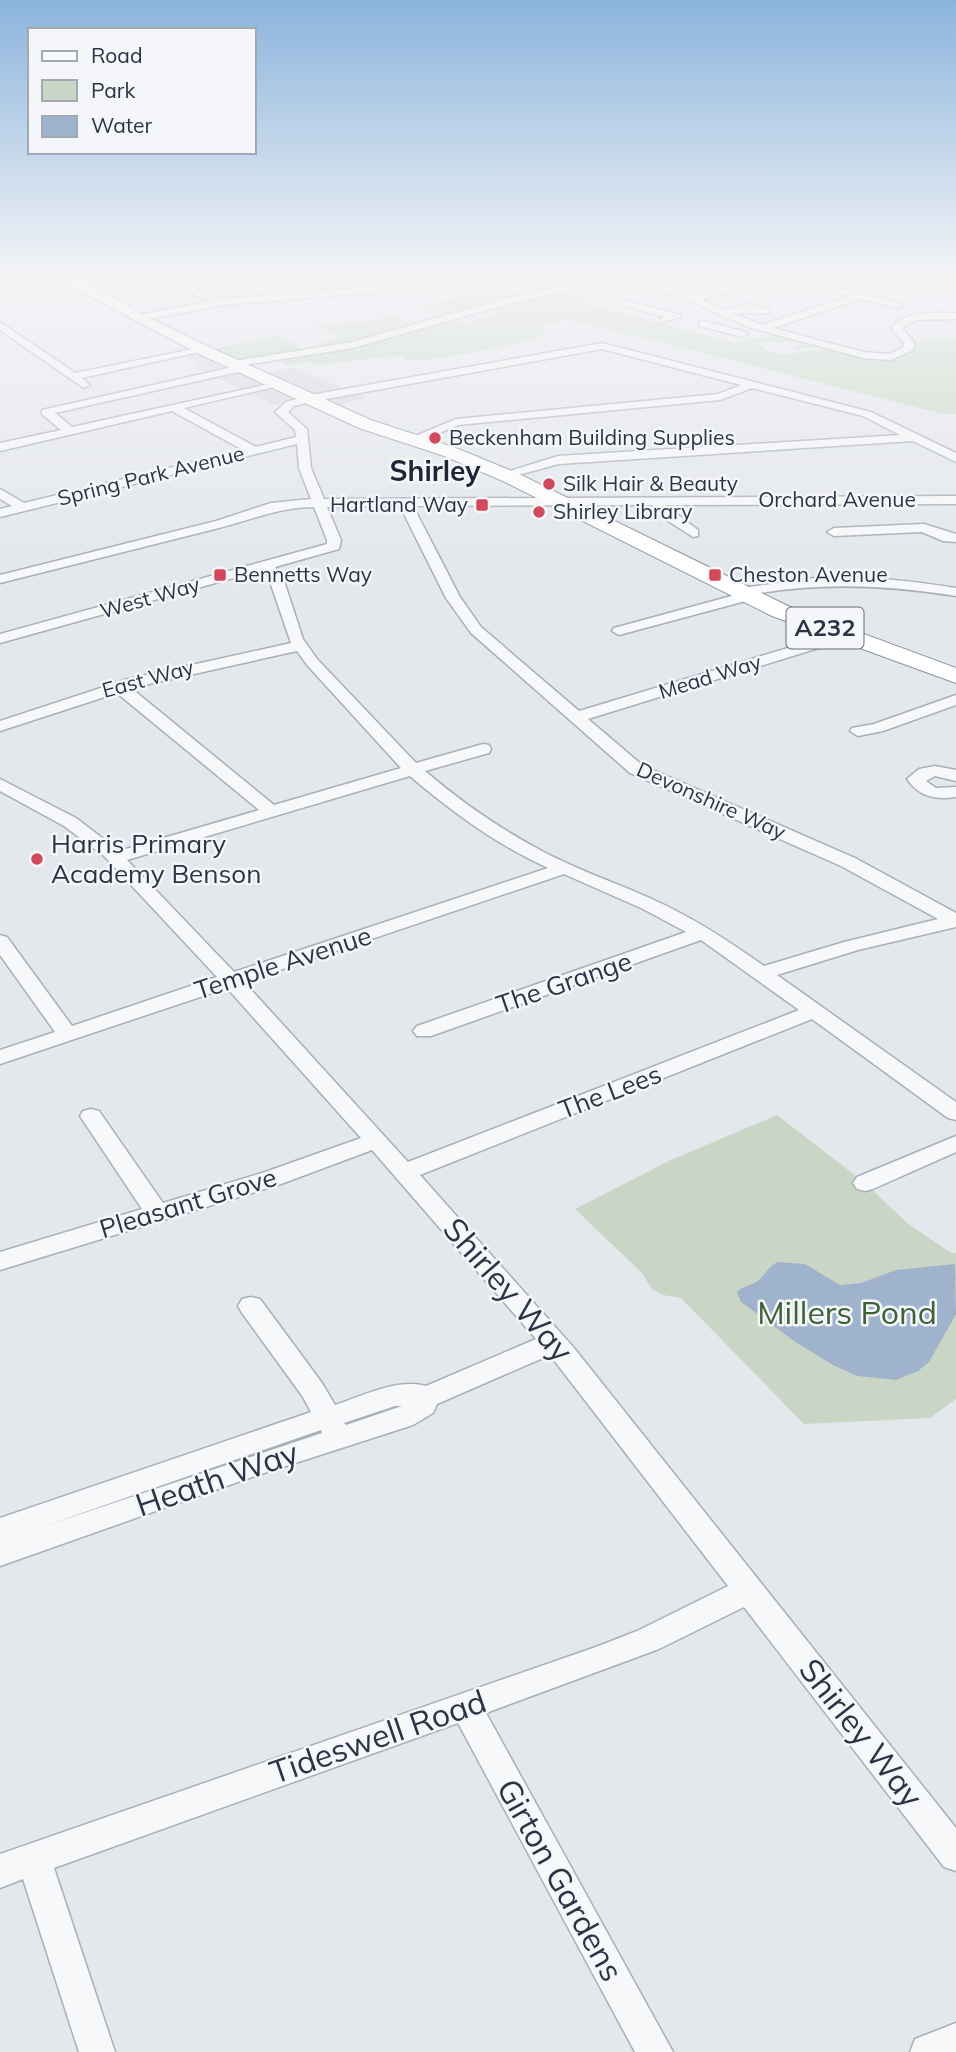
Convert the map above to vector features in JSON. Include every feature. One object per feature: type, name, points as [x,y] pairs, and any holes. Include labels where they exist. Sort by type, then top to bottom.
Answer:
[{"type":"highway","name":"A232","points":[[245,369],[377,429],[503,475],[528,496],[586,506],[743,594],[788,614],[956,676]]},
{"type":"street","points":[[61,369],[87,387]]},
{"type":"street","points":[[73,377],[113,369]]},
{"type":"street","points":[[70,431],[46,412],[226,369]]},
{"type":"street","points":[[320,502],[305,468],[300,427],[283,417],[282,410],[290,404],[312,399],[477,369]]},
{"type":"street","points":[[688,369],[867,414],[956,458]]},
{"type":"street","points":[[0,447],[279,383]]},
{"type":"street","points":[[412,440],[456,422],[720,397],[750,385]]},
{"type":"street","points":[[173,407],[253,450]]},
{"type":"street","points":[[503,475],[558,460],[915,437]]},
{"type":"street","name":"Spring Park Avenue","points":[[0,513],[302,439]]},
{"type":"street","points":[[0,492],[23,508]]},
{"type":"street","points":[[0,579],[221,524],[271,507],[320,502],[404,502],[528,496]]},
{"type":"street","points":[[915,500],[926,523],[925,528]]},
{"type":"street","name":"Orchard Avenue","points":[[586,506],[657,501],[956,500]]},
{"type":"street","points":[[657,501],[661,510],[693,533]]},
{"type":"street","name":"West Way","points":[[0,639],[267,567],[335,545],[320,502]]},
{"type":"street","name":"Devonshire Way","points":[[404,502],[453,598],[469,622],[490,645],[640,772],[848,862],[956,920]]},
{"type":"street","points":[[834,532],[925,528],[948,538],[956,538]]},
{"type":"street","points":[[267,567],[275,576],[300,646],[326,679],[412,769],[470,816],[512,842],[650,905],[703,933],[763,973],[956,1113]]},
{"type":"street","points":[[619,631],[743,594],[834,579],[893,582],[956,592]]},
{"type":"street","name":"Mead Way","points":[[575,718],[846,635]]},
{"type":"street","name":"East Way","points":[[0,726],[119,686],[300,646]]},
{"type":"street","points":[[119,686],[271,811]]},
{"type":"street","points":[[858,731],[877,728],[956,700]]},
{"type":"street","points":[[117,858],[483,749]]},
{"type":"street","points":[[956,776],[928,771],[916,779],[920,786],[931,792],[956,792]]},
{"type":"street","name":"Shirley Way","points":[[0,785],[71,822],[117,858],[233,980],[405,1172],[554,1342],[956,1856]]},
{"type":"street","name":"Temple Avenue","points":[[0,1057],[565,868]]},
{"type":"street","points":[[763,973],[856,945],[956,920]]},
{"type":"street","name":"The Grange","points":[[424,1031],[703,933]]},
{"type":"street","points":[[0,941],[67,1034]]},
{"type":"street","name":"The Lees","points":[[405,1172],[815,1012]]},
{"type":"street","points":[[91,1116],[157,1213]]},
{"type":"street","name":"Pleasant Grove","points":[[0,1261],[288,1173],[375,1141]]},
{"type":"street","points":[[865,1183],[956,1143]]},
{"type":"street","points":[[251,1306],[313,1390],[334,1428]]},
{"type":"street","name":"Heath Way","points":[[0,1530],[334,1428],[403,1418],[423,1406],[428,1397],[554,1342]]},
{"type":"street","name":"Heath Way","points":[[0,1554],[334,1428]]},
{"type":"street","name":"Tideswell Road","points":[[0,1871],[648,1640],[750,1590]]},
{"type":"street","name":"Girton Gardens","points":[[466,1707],[655,2052]]},
{"type":"street","points":[[34,1858],[97,2052]]},
{"type":"street","points":[[928,2052],[956,2041]]},
{"type":"shaded area","points":[[199,369],[239,369],[255,376],[294,369],[368,398],[324,408],[304,398],[275,405]]},
{"type":"green space","points":[[764,369],[956,369],[956,414],[943,414]]},
{"type":"green space","name":"Millers Pond","points":[[777,1115],[865,1183],[907,1223],[951,1253],[956,1253],[956,1399],[930,1418],[804,1424],[681,1298],[663,1295],[652,1289],[642,1273],[575,1209],[669,1161]]},
{"type":"water","name":"Millers Pond","points":[[777,1262],[805,1264],[840,1285],[861,1283],[896,1270],[955,1264],[956,1314],[929,1362],[918,1371],[896,1380],[857,1376],[797,1343],[741,1302],[737,1292],[759,1280]]},
{"type":"place","name":"Beckenham Building Supplies","points":[[435,438]]},
{"type":"place","name":"Silk Hair & Beauty","points":[[549,484]]},
{"type":"place","name":"Hartland Way","points":[[482,505]]},
{"type":"place","name":"Shirley Library","points":[[539,512]]},
{"type":"place","name":"Bennetts Way","points":[[220,575]]},
{"type":"place","name":"Cheston Avenue","points":[[715,575]]},
{"type":"place","name":"Harris Primary Academy Benson","points":[[37,859]]},
{"type":"district","name":"Shirley","points":[[435,471]]}]
